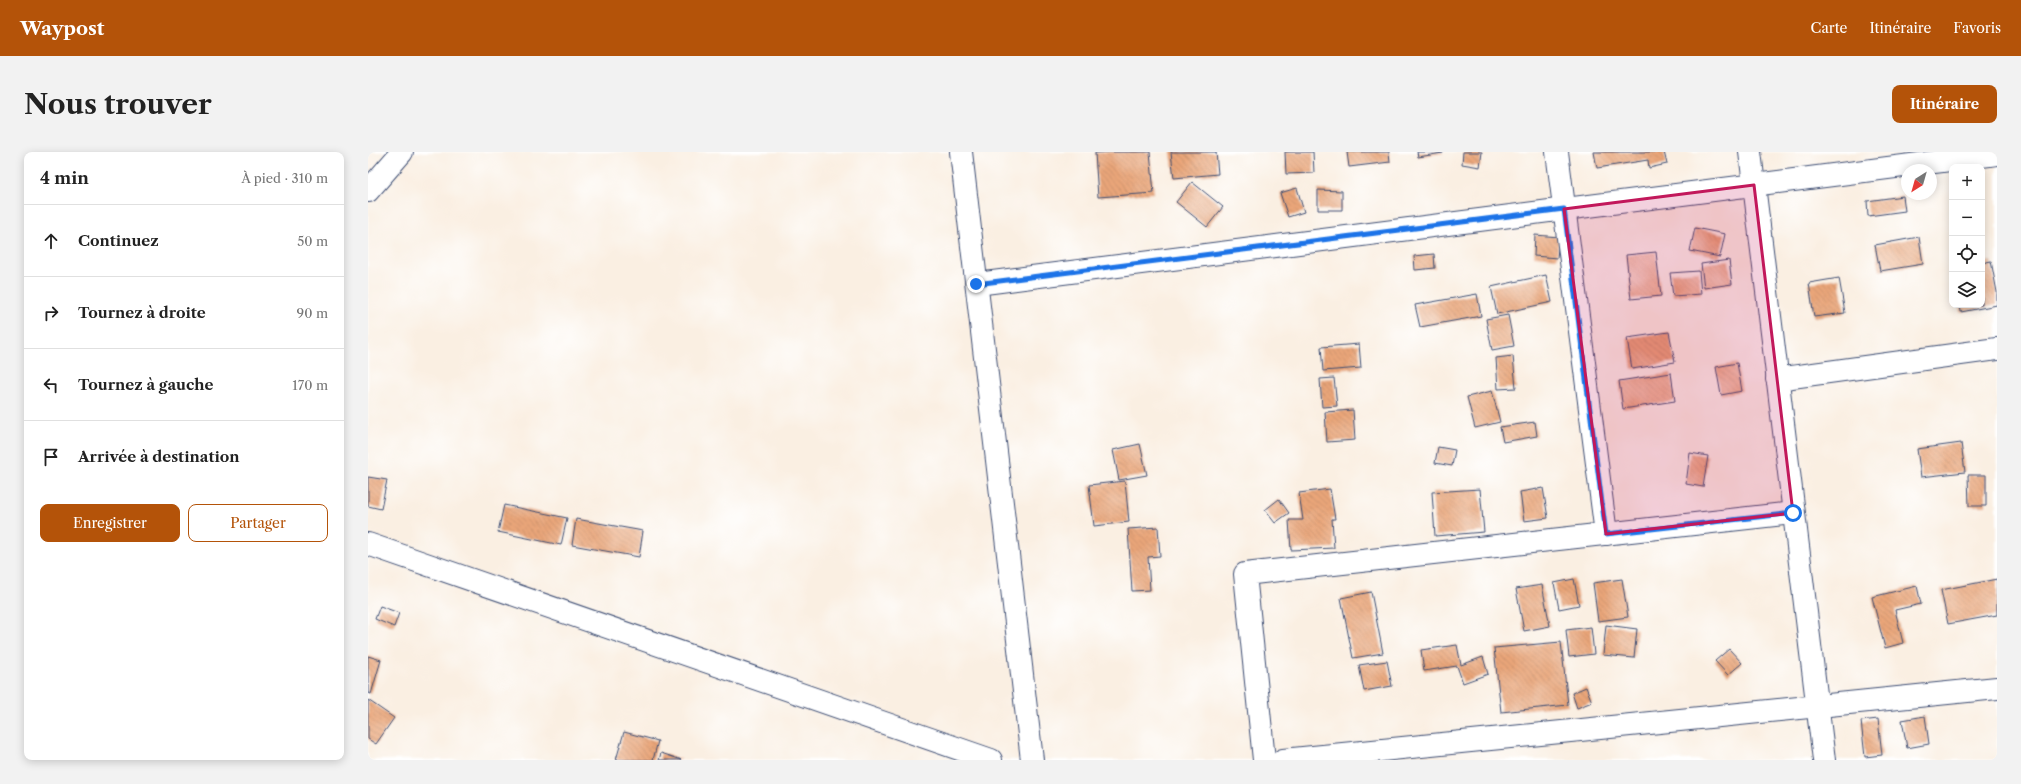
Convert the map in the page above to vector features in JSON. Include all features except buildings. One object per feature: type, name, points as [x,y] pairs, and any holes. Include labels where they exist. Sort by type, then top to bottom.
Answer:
[{"type":"street","points":[[368,191],[402,152]]},
{"type":"street","points":[[961,152],[1032,760]]},
{"type":"street","points":[[1557,152],[1606,534]]},
{"type":"street","points":[[1750,152],[1824,760]]},
{"type":"street","points":[[976,284],[1997,154]]},
{"type":"street","points":[[1777,379],[1997,349]]},
{"type":"street","points":[[1264,760],[1245,574],[1793,513]]},
{"type":"street","points":[[368,544],[991,760]]},
{"type":"street","points":[[1283,760],[1423,753],[1817,707],[1997,688]]},
{"type":"highlighted area","points":[[1754,185],[1793,513],[1606,534],[1564,209]]},
{"type":"route","points":[[976,284],[1564,209],[1606,534],[1793,513]]}]
